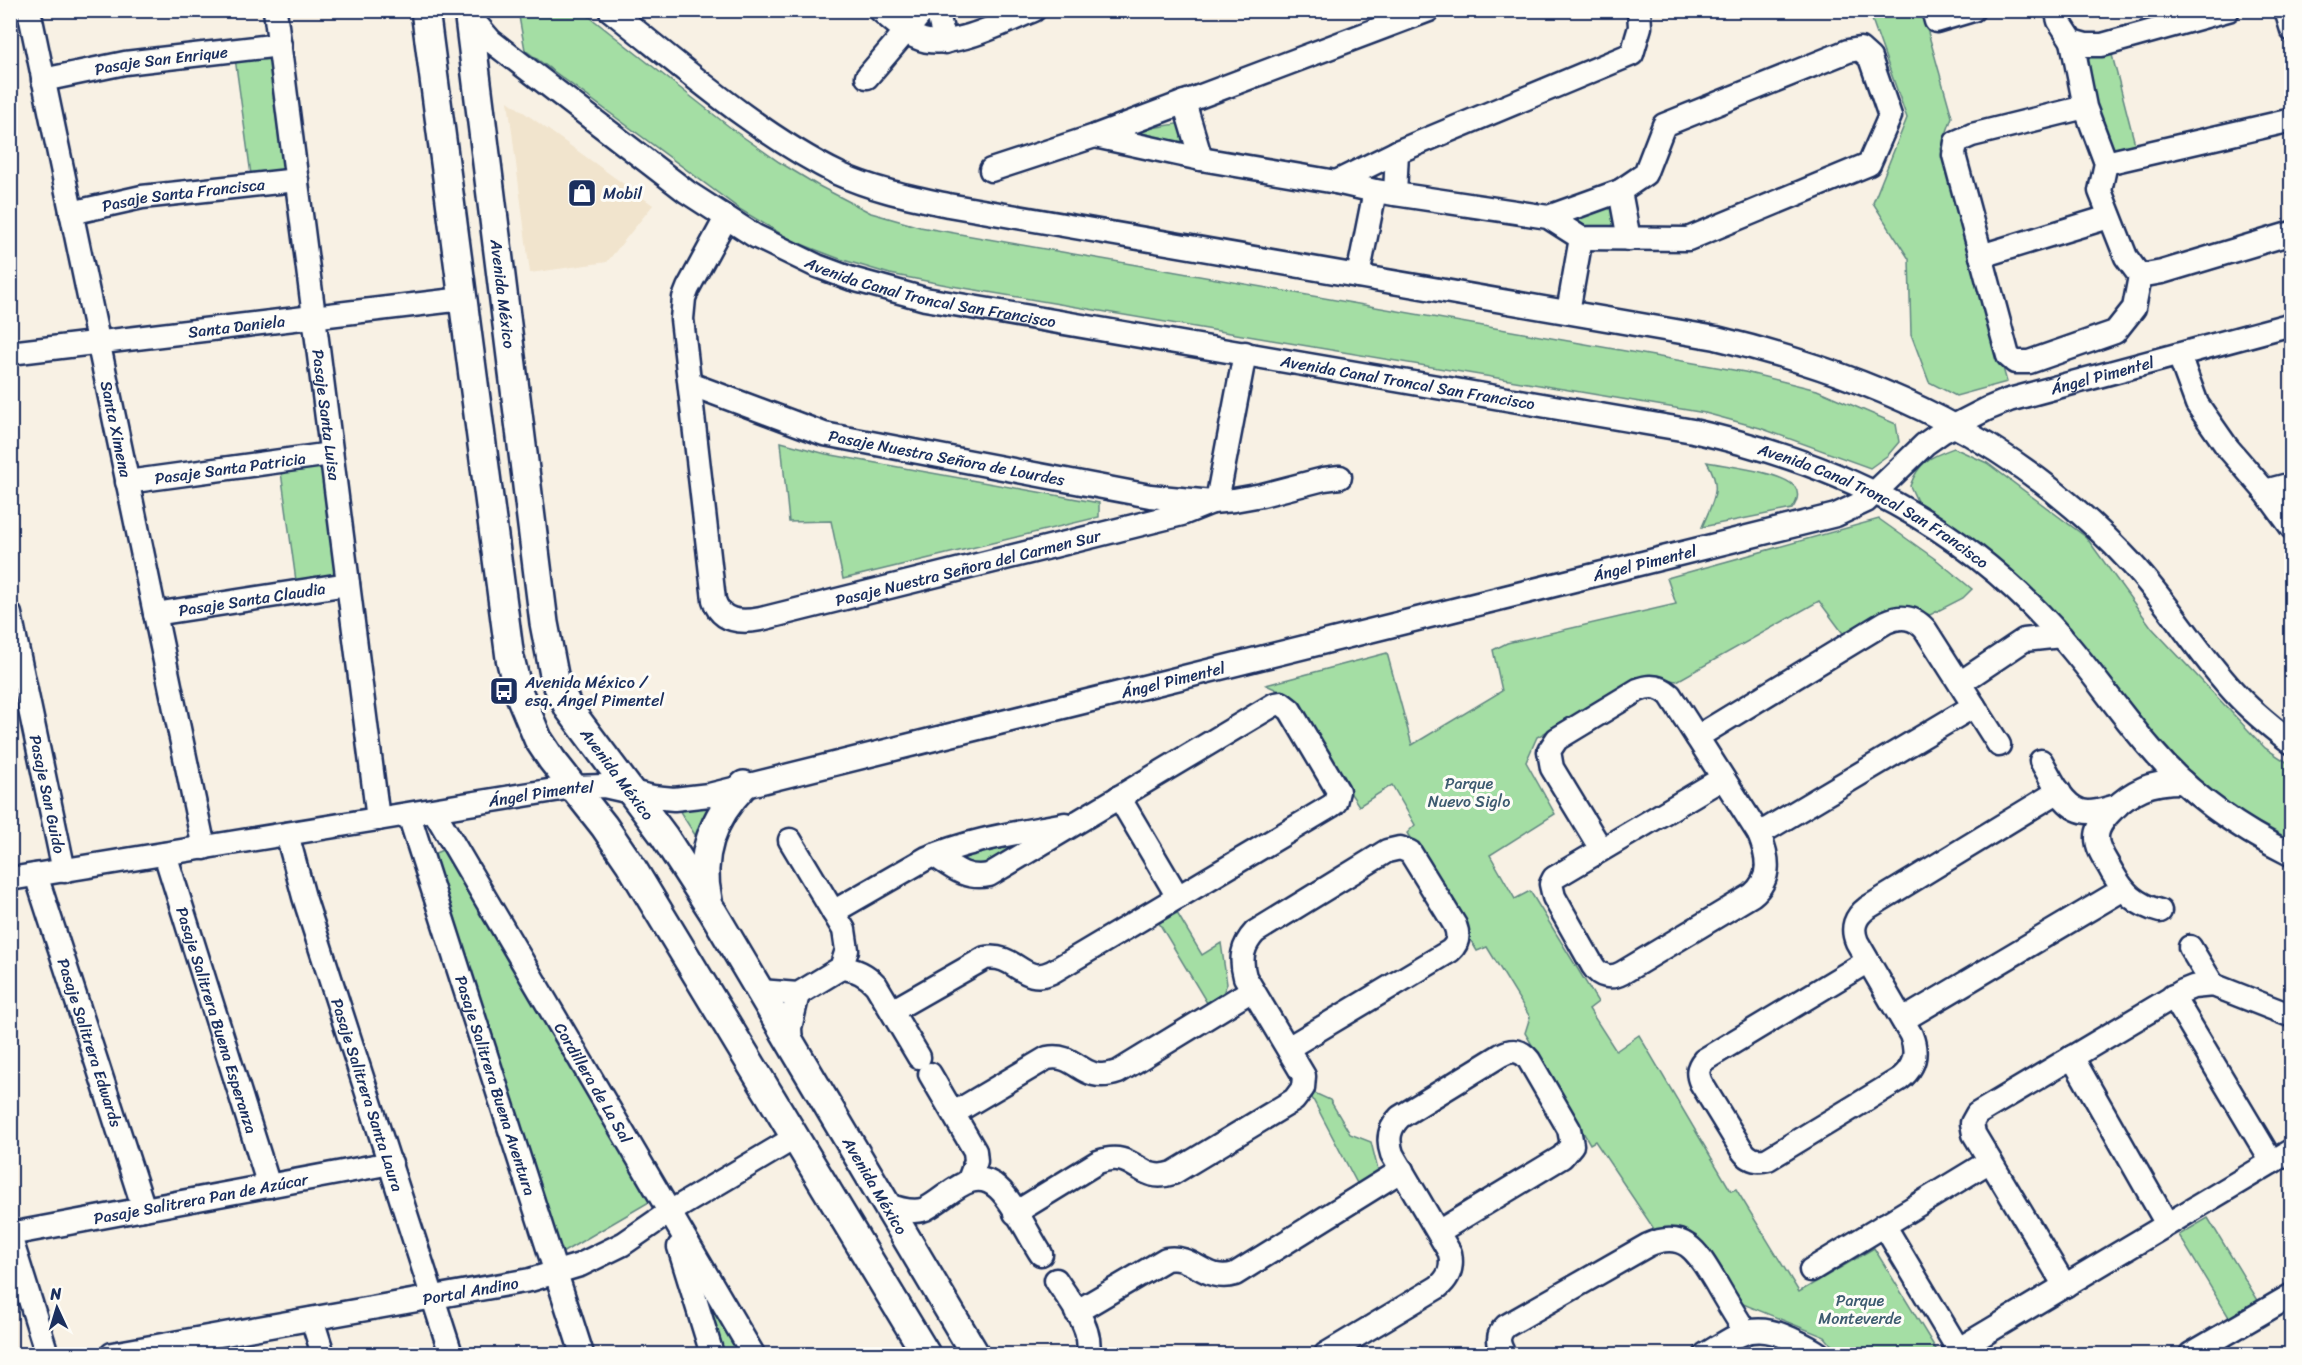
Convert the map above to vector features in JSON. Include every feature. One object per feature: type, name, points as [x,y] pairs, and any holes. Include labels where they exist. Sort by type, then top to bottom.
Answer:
[{"type":"main road","points":[[424,10],[514,674],[527,716],[538,739],[630,864],[926,1354]]},
{"type":"main road","name":"Avenida México","points":[[467,12],[550,660],[555,680],[569,709],[664,836],[710,907],[975,1354]]},
{"type":"main road","points":[[710,907],[705,888],[706,850],[720,815],[744,785]]},
{"type":"street","name":"Santa Ximena","points":[[29,10],[204,848]]},
{"type":"street","name":"Pasaje Santa Luisa","points":[[275,10],[378,819]]},
{"type":"street","points":[[610,10],[734,107],[788,145],[839,174],[858,182],[948,205],[1716,338],[1813,364],[1864,383],[1955,424],[2038,478],[2104,535],[2160,597],[2233,692],[2292,743]]},
{"type":"street","points":[[880,10],[906,31],[925,41],[945,42],[959,39],[1034,10]]},
{"type":"street","points":[[867,76],[924,10]]},
{"type":"street","points":[[937,10],[945,42]]},
{"type":"street","points":[[991,170],[1095,136],[1429,10]]},
{"type":"street","points":[[1336,182],[1397,152],[1632,54],[1640,27],[1639,10]]},
{"type":"street","points":[[1933,10],[1936,21],[1974,10]]},
{"type":"street","points":[[2056,10],[2059,21],[2072,41],[2085,107],[2106,163],[2100,191],[2126,257],[2140,276],[2134,308],[2115,332],[2029,362],[2015,362],[2008,356],[1981,256],[1954,155],[1956,142],[1972,135],[2085,107]]},
{"type":"street","points":[[2072,41],[2086,45],[2102,45],[2228,10]]},
{"type":"street","points":[[2286,10],[2292,30]]},
{"type":"street","name":"Avenida Canal Troncal San Francisco","points":[[467,12],[491,41],[687,192],[726,218],[786,252],[817,266],[888,290],[925,298],[1693,431],[1758,446],[1789,456],[1876,492],[1903,506],[1964,547],[2033,607],[2061,636],[2151,750],[2183,782],[2238,826],[2292,855]]},
{"type":"street","name":"Pasaje San Enrique","points":[[43,80],[125,63],[280,45]]},
{"type":"street","points":[[1095,136],[1201,159],[1385,192],[1548,217],[1581,238],[1688,239],[1869,164],[1890,116],[1870,58],[1860,49],[1848,51],[1664,125],[1645,174],[1620,191],[1548,217]]},
{"type":"street","points":[[1184,102],[1201,159]]},
{"type":"street","points":[[2106,163],[2292,120]]},
{"type":"street","points":[[1358,276],[1397,152]]},
{"type":"street","name":"Pasaje Santa Francisca","points":[[71,213],[142,197],[297,180]]},
{"type":"street","points":[[1620,191],[1629,239]]},
{"type":"street","points":[[1981,256],[2109,217]]},
{"type":"street","points":[[690,384],[682,319],[684,298],[726,218]]},
{"type":"street","points":[[2140,276],[2162,272],[2292,234]]},
{"type":"street","points":[[1568,312],[1581,238]]},
{"type":"street","name":"Santa Daniela","points":[[10,353],[463,299]]},
{"type":"street","name":"Ángel Pimentel","points":[[10,879],[573,788],[604,786],[663,798],[691,798],[1819,520],[1853,508],[1876,492],[1925,444],[1955,424],[1987,408],[2009,400],[2292,324]]},
{"type":"street","points":[[1245,354],[1214,501],[1262,495],[1317,480],[1340,477]]},
{"type":"street","points":[[2179,355],[2197,404],[2227,447],[2265,491],[2292,528]]},
{"type":"street","name":"Pasaje Nuestra Señora de Lourdes","points":[[690,384],[824,434],[1132,493],[1214,501]]},
{"type":"street","name":"Pasaje Nuestra Señora del Carmen Sur","points":[[690,384],[714,600],[716,607],[724,617],[732,621],[761,620],[1182,514],[1214,501]]},
{"type":"street","name":"Pasaje Santa Patricia","points":[[128,482],[331,454]]},
{"type":"street","points":[[2265,491],[2292,484]]},
{"type":"street","name":"Pasaje Santa Claudia","points":[[155,614],[348,584]]},
{"type":"street","points":[[2024,640],[2033,607]]},
{"type":"street","name":"Pasaje San Guido","points":[[10,614],[64,871]]},
{"type":"street","points":[[1697,737],[1886,622],[1901,617],[1915,620],[1925,629],[1999,745]]},
{"type":"street","points":[[1960,683],[2024,640],[2061,636]]},
{"type":"street","points":[[1601,849],[1552,768],[1548,757],[1552,744],[1557,738],[1638,690],[1650,686],[1664,690],[1670,695],[1723,778],[1758,834],[1764,848],[1767,870],[1763,884],[1758,890],[1622,973],[1611,977],[1596,971],[1551,890],[1551,884],[1559,874],[1723,778]]},
{"type":"street","points":[[892,1011],[986,958],[1008,960],[1031,975],[1045,976],[1331,806],[1338,797],[1335,784],[1290,710],[1281,703],[1269,706],[989,875],[971,877],[934,855]]},
{"type":"street","points":[[1758,834],[1974,706]]},
{"type":"street","points":[[2142,789],[2151,750]]},
{"type":"street","points":[[2041,761],[2070,806],[2090,812],[2117,806]]},
{"type":"street","points":[[2160,911],[2141,905],[2122,890],[2100,849],[2097,837],[2100,825],[2117,806],[2142,789],[2161,783],[2183,782]]},
{"type":"street","points":[[1868,961],[1700,1064],[1698,1077],[1745,1155],[1755,1160],[1768,1159],[1906,1074],[1911,1067],[1916,1051],[1911,1035],[1854,936],[1855,922],[1861,912],[2059,791]]},
{"type":"street","points":[[1119,797],[1178,897]]},
{"type":"street","name":"Cordillera de La Sal","points":[[434,811],[668,1213],[753,1354]]},
{"type":"street","name":"Pasaje Salitrera Buena Aventura","points":[[409,814],[582,1354]]},
{"type":"street","points":[[833,912],[934,855],[980,839],[1078,822]]},
{"type":"street","name":"Pasaje Salitrera Santa Laura","points":[[287,834],[304,897],[451,1354]]},
{"type":"street","points":[[760,991],[798,994],[841,968],[845,959],[847,940],[790,840]]},
{"type":"street","points":[[1015,1213],[1108,1158],[1116,1157],[1127,1161],[1153,1176],[1173,1173],[1294,1100],[1303,1088],[1304,1076],[1252,990],[1242,966],[1244,946],[1255,932],[1387,851],[1400,848],[1414,856],[1455,924],[1458,931],[1456,944],[1450,951],[1288,1048]]},
{"type":"street","name":"Pasaje Salitrera Buena Esperanza","points":[[165,854],[269,1186]]},
{"type":"street","name":"Pasaje Salitrera Edwards","points":[[36,875],[144,1209]]},
{"type":"street","points":[[1903,1020],[2122,890]]},
{"type":"street","points":[[2190,947],[2213,985]]},
{"type":"street","points":[[841,968],[851,969],[869,977],[925,1065],[975,1151],[974,1171],[969,1180],[924,1210],[910,1210],[885,1204]]},
{"type":"street","points":[[2065,1286],[1972,1129],[1977,1114],[2174,996],[2193,987],[2213,985],[2292,1016]]},
{"type":"street","points":[[954,1113],[1047,1058],[1062,1057],[1094,1075],[1102,1076],[1118,1072],[1252,990]]},
{"type":"street","points":[[791,1045],[790,1028],[798,994]]},
{"type":"street","points":[[2174,996],[2272,1162]]},
{"type":"street","points":[[1326,1354],[1444,1282],[1451,1270],[1450,1253],[1392,1154],[1389,1140],[1393,1124],[1400,1117],[1501,1054],[1516,1051],[1526,1055],[1569,1129],[1572,1139],[1568,1152],[1438,1232]]},
{"type":"street","points":[[2072,1057],[2167,1224]]},
{"type":"street","name":"Portal Andino","points":[[112,1354],[185,1348],[312,1319],[530,1280],[557,1273],[609,1251],[796,1137]]},
{"type":"street","points":[[1884,1225],[1960,1352],[2065,1286],[2292,1150]]},
{"type":"street","points":[[1811,1270],[1990,1161]]},
{"type":"street","name":"Pasaje Salitrera Pan de Azúcar","points":[[10,1235],[391,1163]]},
{"type":"street","points":[[1076,1312],[1166,1259],[1182,1259],[1208,1274],[1219,1277],[1235,1274],[1402,1170]]},
{"type":"street","points":[[969,1180],[989,1181],[997,1186],[1041,1254]]},
{"type":"street","points":[[916,1257],[924,1210]]},
{"type":"street","points":[[668,1213],[712,1354]]},
{"type":"street","points":[[10,1235],[47,1354]]},
{"type":"street","points":[[1503,1354],[1498,1338],[1506,1326],[1648,1245],[1667,1239],[1686,1244],[1699,1255],[1745,1331]]},
{"type":"street","points":[[1056,1280],[1088,1336],[1088,1354]]},
{"type":"street","points":[[2192,1354],[2292,1295]]},
{"type":"street","points":[[312,1319],[323,1354]]},
{"type":"street","points":[[1706,1354],[1745,1331],[1761,1329],[1778,1333],[1819,1354]]},
{"type":"shaded area","points":[[508,101],[653,205],[607,262],[530,273]]},
{"type":"green space","points":[[518,11],[582,11],[736,132],[817,185],[871,213],[920,227],[1745,372],[1817,390],[1896,424],[1899,442],[1888,455],[1870,468],[1760,428],[1705,413],[952,286],[890,274],[840,259],[793,241],[741,210],[525,50]]},
{"type":"green space","points":[[1869,11],[1922,11],[1952,117],[1941,149],[2007,382],[1956,396],[1929,382],[1911,334],[1909,259],[1873,203],[1907,118]]},
{"type":"green space","points":[[2111,51],[2136,148],[2110,153],[2077,60]]},
{"type":"green space","points":[[271,56],[289,171],[252,182],[235,58]]},
{"type":"green space","points":[[1182,123],[1186,151],[1131,137],[1152,128]]},
{"type":"green space","points":[[1620,191],[1629,239],[1548,217]]},
{"type":"green space","points":[[781,442],[826,454],[1099,503],[1099,517],[843,579],[831,521],[789,522]]},
{"type":"green space","points":[[1954,448],[1987,463],[2086,537],[2152,628],[2265,748],[2291,765],[2291,840],[2228,806],[2170,754],[2067,629],[2013,571],[1918,503],[1910,486],[1917,471],[1932,457]]},
{"type":"green space","points":[[1707,462],[1779,477],[1789,482],[1797,490],[1795,504],[1792,509],[1702,527],[1715,494],[1715,479]]},
{"type":"green space","points":[[323,466],[344,575],[297,588],[281,472]]},
{"type":"green space","name":"Parque Nuevo Siglo","points":[[1879,519],[1938,561],[1972,589],[1963,598],[1930,615],[1904,607],[1890,609],[1845,636],[1819,601],[1677,681],[1661,679],[1633,684],[1537,737],[1526,762],[1555,814],[1490,855],[1515,899],[1530,891],[1598,1002],[1589,1009],[1616,1051],[1639,1035],[1731,1191],[1736,1189],[1799,1292],[1874,1248],[1939,1354],[1839,1354],[1825,1337],[1738,1302],[1700,1241],[1672,1228],[1658,1235],[1595,1141],[1590,1144],[1525,1033],[1530,1017],[1487,947],[1477,951],[1407,833],[1415,825],[1392,785],[1359,806],[1286,694],[1266,685],[1387,653],[1412,745],[1502,691],[1493,650],[1507,643],[1676,604],[1667,578]]},
{"type":"green space","points":[[715,802],[716,805],[697,838],[679,810]]},
{"type":"green space","points":[[1048,834],[972,870],[947,857]]},
{"type":"green space","points":[[445,849],[656,1198],[555,1257],[433,854]]},
{"type":"green space","points":[[1177,913],[1202,955],[1221,943],[1227,984],[1223,993],[1207,1003],[1159,923]]},
{"type":"green space","points":[[1308,1090],[1330,1100],[1350,1134],[1371,1142],[1378,1170],[1359,1187]]},
{"type":"green space","points":[[2208,1218],[2259,1302],[2230,1319],[2179,1235]]},
{"type":"green space","points":[[701,1285],[743,1354],[723,1354]]},
{"type":"place","name":"Mobil","points":[[582,193]]},
{"type":"place","name":"Avenida México / esq. Ángel Pimentel","points":[[504,691]]},
{"type":"park label","name":"Parque Monteverde","points":[[1860,1309]]}]
